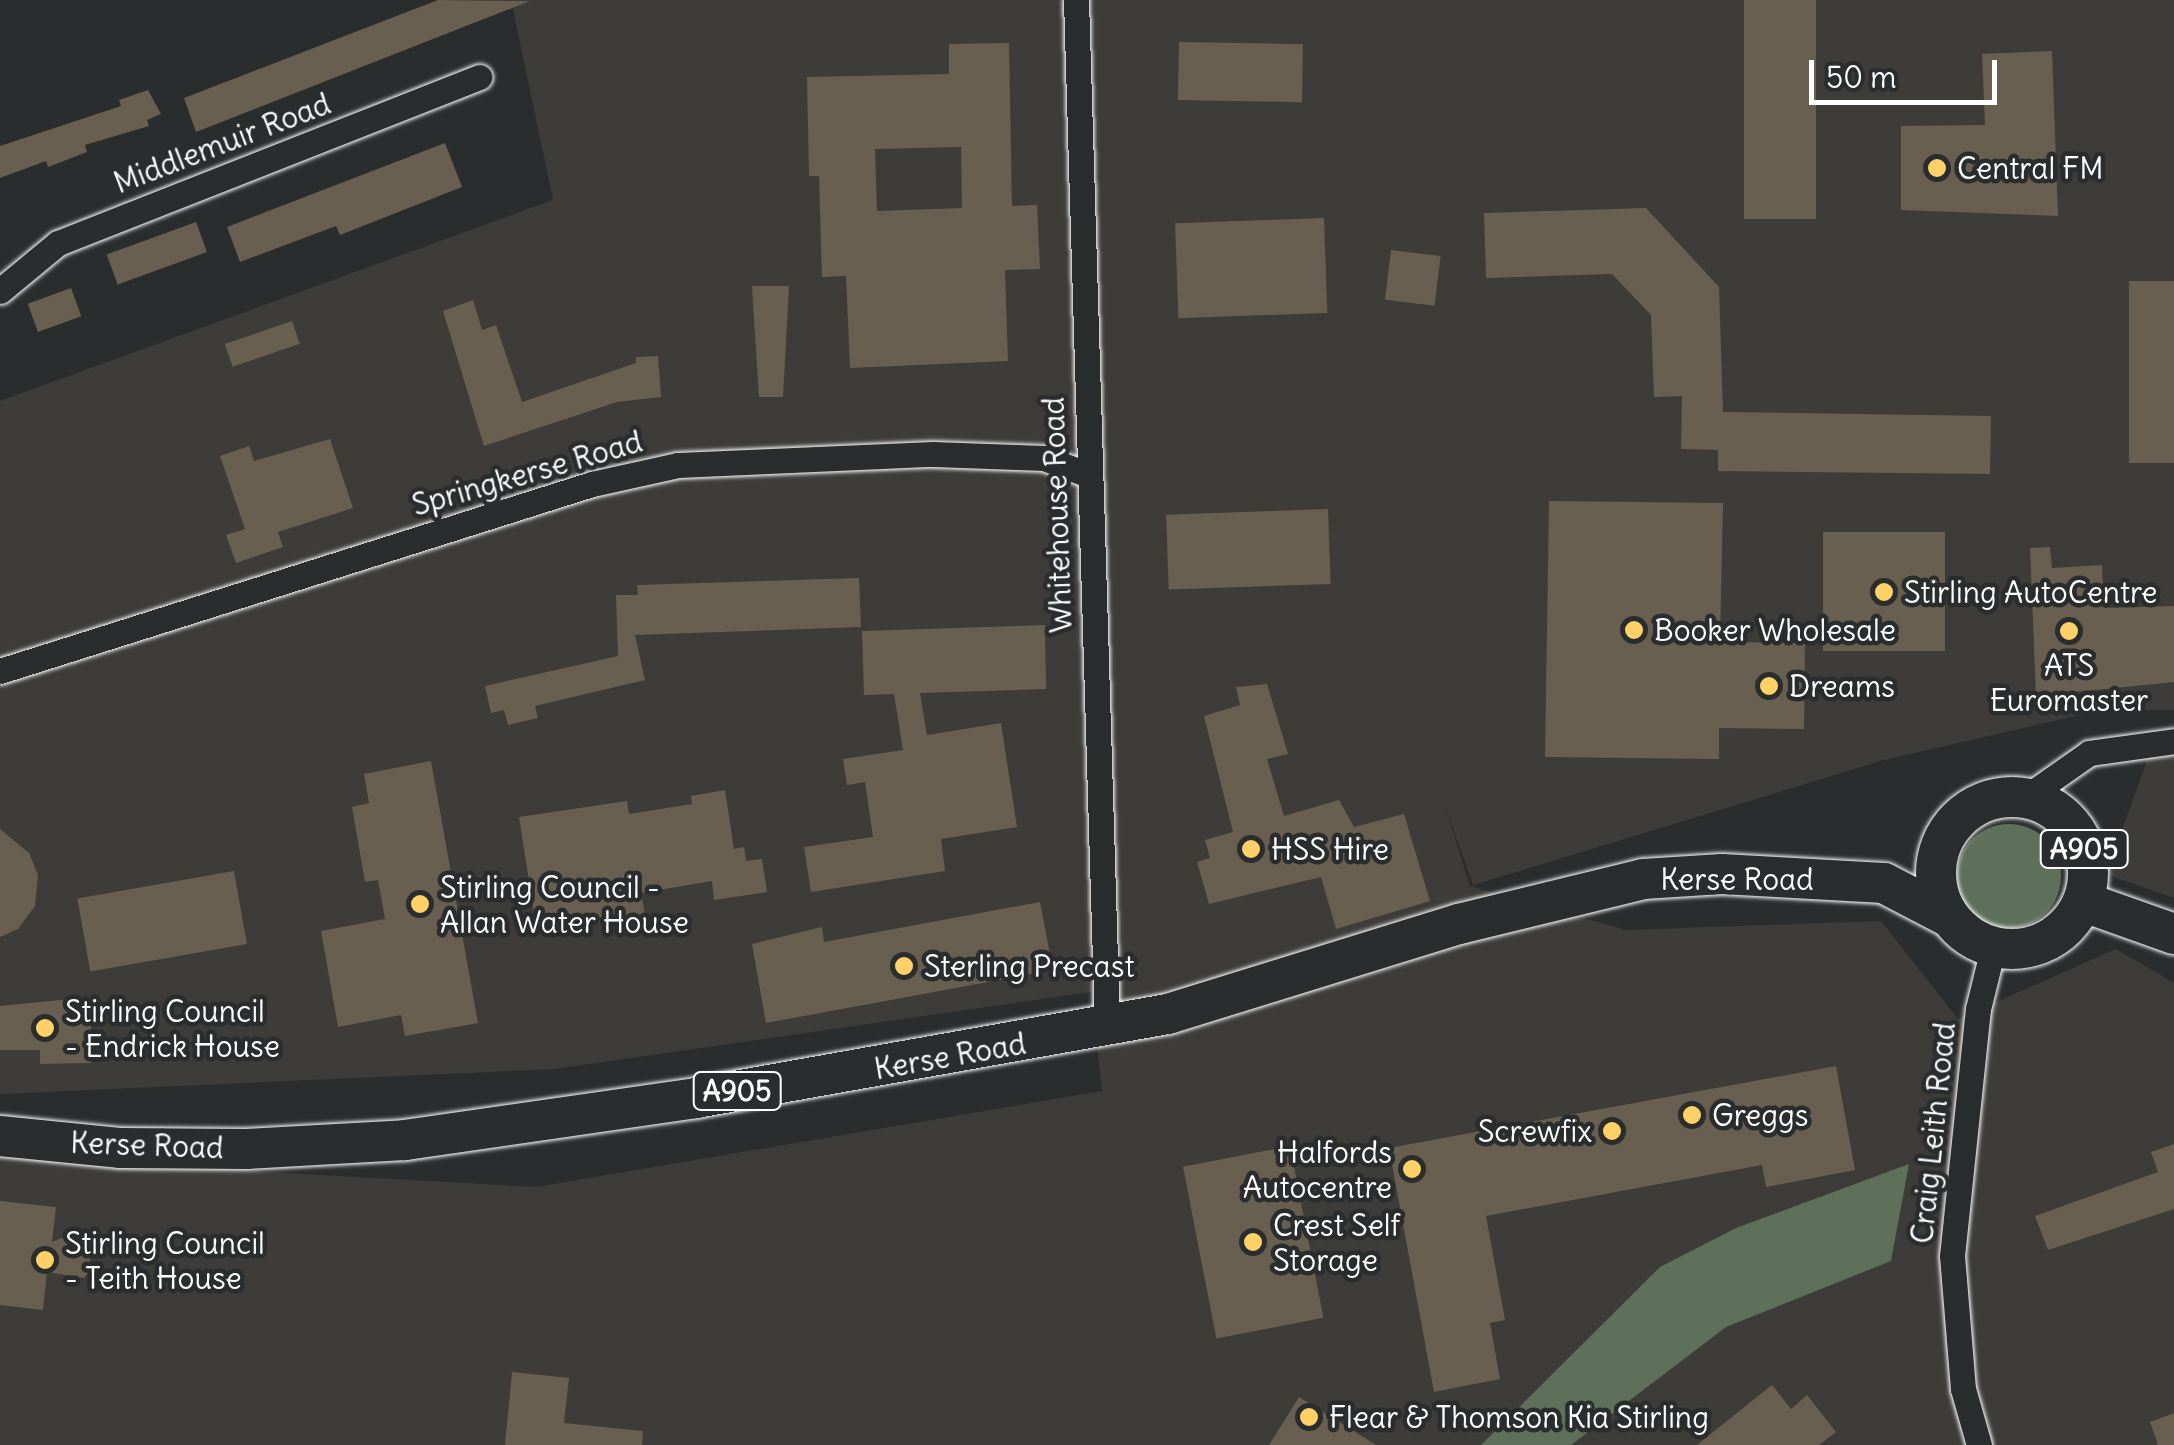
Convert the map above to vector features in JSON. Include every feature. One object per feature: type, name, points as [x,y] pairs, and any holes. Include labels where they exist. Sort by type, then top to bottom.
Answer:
[{"type":"main road","name":"A905","points":[[1884,883],[1944,838],[1978,804],[2025,798],[2066,818],[2080,836],[2089,880],[2084,902],[2072,921],[2046,941],[2015,950],[1993,948],[1948,917]]},
{"type":"main road","points":[[1944,838],[1935,878],[1948,917]]},
{"type":"main road","name":"Kerse Road","points":[[0,1136],[211,1149],[404,1140],[696,1098],[1107,1028],[1221,1002],[1459,924],[1643,879],[1722,874],[1884,883],[1948,917]]},
{"type":"main road","name":"A905","points":[[2084,902],[2174,934]]},
{"type":"street","name":"Whitehouse Road","points":[[1076,0],[1107,1028]]},
{"type":"street","name":"Middlemuir Road","points":[[0,290],[58,243],[480,77]]},
{"type":"street","name":"Springkerse Road","points":[[0,671],[464,523],[678,465],[934,454],[1044,458],[1088,475]]},
{"type":"street","points":[[2025,798],[2088,753],[2174,740]]},
{"type":"street","name":"Craig Leith Road","points":[[1978,1445],[1963,1389],[1952,1256],[1978,1009],[1993,948]]},
{"type":"shaded area","points":[[511,0],[2174,0],[2174,710],[2101,710],[1884,760],[1473,885],[1444,803],[1470,886],[1626,930],[1881,921],[1958,1019],[2116,949],[2174,983],[2174,1445],[0,1445],[0,1157],[536,1187],[1102,1091],[1091,992],[554,1069],[0,1094],[0,401],[553,200]]},
{"type":"shaded area","points":[[2149,755],[2174,756],[2174,898],[2106,874]]},
{"type":"green space","points":[[2009,824],[2029,828],[2046,839],[2057,856],[2061,876],[2057,896],[2046,913],[2029,924],[2009,928],[1989,924],[1972,913],[1961,896],[1957,876],[1961,856],[1972,839],[1989,828]]},
{"type":"green space","points":[[1909,1164],[1891,1261],[1726,1327],[1571,1445],[1481,1445],[1660,1267],[1736,1228]]},
{"type":"building","points":[[438,0],[530,1],[196,132],[184,98]]},
{"type":"building","points":[[1744,0],[1816,0],[1816,219],[1744,219]]},
{"type":"building","points":[[1179,42],[1303,44],[1302,102],[1178,100]]},
{"type":"building","points":[[1009,43],[1012,206],[1037,205],[1040,269],[1005,270],[1008,361],[850,368],[846,276],[822,277],[819,176],[809,176],[807,77],[949,74],[949,44]],"holes":[[[961,147],[962,208],[877,211],[875,149]]]},
{"type":"building","points":[[2052,51],[2058,216],[1901,210],[1901,126],[1985,125],[1982,54]]},
{"type":"building","points":[[148,90],[161,114],[147,120],[149,126],[85,145],[87,152],[48,167],[46,161],[0,178],[0,146],[121,106],[119,100]]},
{"type":"building","points":[[445,143],[462,187],[340,235],[336,226],[240,262],[227,227]]},
{"type":"building","points":[[1646,208],[1719,287],[1723,412],[1991,416],[1990,474],[1718,471],[1718,450],[1681,449],[1682,396],[1654,397],[1651,315],[1612,274],[1486,278],[1484,213]]},
{"type":"building","points":[[1324,218],[1327,313],[1178,318],[1175,223]]},
{"type":"building","points":[[196,222],[207,252],[118,285],[107,254]]},
{"type":"building","points":[[1391,250],[1441,256],[1435,306],[1385,300]]},
{"type":"building","points":[[2129,281],[2174,281],[2174,463],[2129,463]]},
{"type":"building","points":[[752,286],[789,286],[783,397],[759,397]]},
{"type":"building","points":[[71,288],[81,316],[38,332],[28,304]]},
{"type":"building","points":[[473,300],[482,330],[496,325],[522,402],[636,363],[636,357],[658,356],[661,397],[617,402],[484,446],[443,311]]},
{"type":"building","points":[[292,321],[300,344],[233,367],[225,344]]},
{"type":"building","points":[[330,439],[353,508],[278,532],[283,547],[236,563],[226,535],[245,529],[220,456],[249,446],[254,461]]},
{"type":"building","name":"Booker Wholesale","points":[[1549,501],[1723,503],[1720,642],[1805,643],[1804,729],[1719,728],[1719,759],[1545,757]]},
{"type":"building","points":[[1328,509],[1331,584],[1169,590],[1166,515]]},
{"type":"building","name":"Stirling AutoCentre","points":[[1823,532],[1945,532],[1945,651],[1823,651]]},
{"type":"building","name":"ATS Euromaster","points":[[2050,547],[2052,568],[2102,565],[2104,608],[2174,606],[2174,682],[2036,696],[2030,548]]},
{"type":"building","points":[[859,578],[861,627],[635,635],[645,680],[535,706],[538,718],[508,725],[504,710],[491,713],[485,686],[618,656],[616,595],[638,595],[637,585]]},
{"type":"building","points":[[1045,625],[1046,689],[920,693],[927,735],[1001,723],[1017,827],[941,839],[945,871],[811,892],[804,847],[873,837],[865,782],[847,785],[843,759],[903,750],[894,694],[864,695],[862,631]]},
{"type":"building","points":[[1267,684],[1288,754],[1267,759],[1284,816],[1339,800],[1354,827],[1404,814],[1430,901],[1336,929],[1321,877],[1209,904],[1197,862],[1210,858],[1205,840],[1233,832],[1204,716],[1240,705],[1236,687]]},
{"type":"building","name":"Stirling Council - Allan Water House","points":[[431,761],[478,1023],[405,1036],[401,1015],[338,1027],[321,931],[385,919],[378,880],[365,882],[352,807],[369,803],[364,774]]},
{"type":"building","points":[[725,790],[734,849],[744,847],[746,861],[762,859],[767,892],[714,900],[712,881],[641,893],[645,915],[537,932],[519,817],[627,801],[629,814],[692,804],[691,796]]},
{"type":"building","points":[[0,829],[29,853],[38,875],[35,906],[18,929],[0,937]]},
{"type":"building","points":[[234,871],[247,944],[90,971],[77,899]]},
{"type":"building","name":"Sterling Precast","points":[[1040,902],[1053,970],[766,1023],[752,944],[822,927],[824,942]]},
{"type":"building","name":"Stirling Council - Endrick House","points":[[91,997],[91,1063],[40,1064],[40,1050],[0,1050],[0,1006]]},
{"type":"building","points":[[1836,1066],[1855,1170],[1766,1187],[1762,1165],[1486,1216],[1505,1320],[1490,1323],[1500,1379],[1434,1392],[1389,1148]]},
{"type":"building","points":[[2174,1144],[2174,1209],[2048,1250],[2035,1216],[2158,1172],[2151,1152]]},
{"type":"building","name":"Crest Self Storage","points":[[1290,1146],[1323,1318],[1216,1339],[1183,1167]]},
{"type":"building","name":"Stirling Council - Teith House","points":[[0,1201],[56,1207],[52,1242],[80,1231],[93,1268],[84,1278],[47,1272],[43,1310],[0,1305]]},
{"type":"building","points":[[512,1372],[569,1378],[564,1423],[643,1431],[642,1445],[505,1445]]},
{"type":"building","points":[[1772,1385],[1791,1409],[1807,1395],[1836,1432],[1819,1445],[1697,1445]]},
{"type":"building","name":"Flear & Thomson Kia Stirling","points":[[1299,1397],[1376,1445],[1269,1445]]},
{"type":"building","points":[[2174,1413],[2174,1445],[2158,1445],[2150,1422]]},
{"type":"place","name":"Central FM","points":[[1937,168]]},
{"type":"place","name":"Stirling AutoCentre","points":[[1884,592]]},
{"type":"place","name":"Booker Wholesale","points":[[1634,630]]},
{"type":"place","name":"ATS Euromaster","points":[[2069,631]]},
{"type":"place","name":"Dreams","points":[[1769,686]]},
{"type":"place","name":"HSS Hire","points":[[1251,849]]},
{"type":"place","name":"Stirling Council - Allan Water House","points":[[420,904]]},
{"type":"place","name":"Sterling Precast","points":[[904,966]]},
{"type":"place","name":"Stirling Council - Endrick House","points":[[45,1028]]},
{"type":"place","name":"Greggs","points":[[1692,1115]]},
{"type":"place","name":"Screwfix","points":[[1612,1131]]},
{"type":"place","name":"Halfords Autocentre","points":[[1412,1169]]},
{"type":"place","name":"Crest Self Storage","points":[[1253,1242]]},
{"type":"place","name":"Stirling Council - Teith House","points":[[45,1260]]},
{"type":"place","name":"Flear & Thomson Kia Stirling","points":[[1309,1417]]}]
